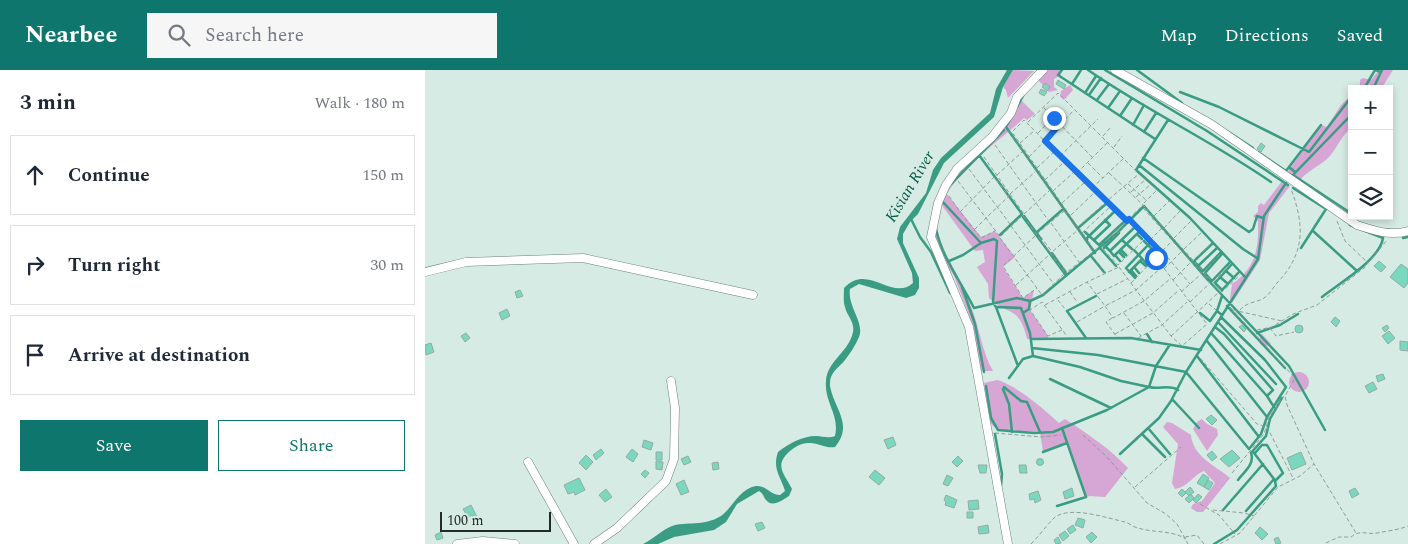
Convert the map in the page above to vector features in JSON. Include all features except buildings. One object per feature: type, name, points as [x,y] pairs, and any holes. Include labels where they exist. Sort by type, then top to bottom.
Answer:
[{"type":"street","points":[[1007,544],[969,327],[931,237],[933,222],[944,191],[957,169],[992,137],[1011,114],[1017,97],[1043,70]]},
{"type":"street","points":[[1115,70],[1211,124],[1357,225],[1389,234],[1408,231]]},
{"type":"street","points":[[425,272],[466,262],[583,258],[753,295]]},
{"type":"street","points":[[594,544],[617,528],[665,481],[674,459],[675,408],[671,381]]},
{"type":"street","points":[[528,462],[574,544]]},
{"type":"street","points":[[457,544],[483,540],[515,544]]},
{"type":"path","points":[[1027,123],[1058,93],[1157,190],[1102,248],[1118,266],[1162,325],[1182,346],[1207,324],[1180,292],[1156,258]]},
{"type":"path","points":[[1043,107],[1093,157]]},
{"type":"path","points":[[1029,157],[1075,109]]},
{"type":"path","points":[[1037,134],[1054,118]]},
{"type":"path","points":[[1060,156],[1098,119]]},
{"type":"path","points":[[1139,174],[1123,187],[1106,202],[1078,226],[1036,170],[1012,132],[1024,120],[1095,192],[1106,202],[1129,221],[1171,261],[1190,284]]},
{"type":"path","points":[[953,186],[957,180],[1042,295],[1065,273],[1093,252],[1005,127]]},
{"type":"path","points":[[1103,136],[1110,128]]},
{"type":"path","points":[[1020,144],[1034,130]]},
{"type":"path","points":[[1114,147],[1122,136]]},
{"type":"path","points":[[1053,192],[1108,142]]},
{"type":"path","points":[[989,150],[995,145],[1079,262]]},
{"type":"path","points":[[1010,194],[1023,184],[1055,151]]},
{"type":"path","points":[[996,175],[1023,152]]},
{"type":"path","points":[[982,155],[1065,273]]},
{"type":"path","points":[[1092,189],[1124,158]]},
{"type":"path","points":[[1045,180],[1065,161]]},
{"type":"path","points":[[1087,162],[1103,178]]},
{"type":"path","points":[[974,164],[969,169],[1053,284]]},
{"type":"path","points":[[1109,173],[1154,216],[1220,293]]},
{"type":"path","points":[[960,212],[994,177],[1009,196],[975,230]]},
{"type":"path","points":[[1130,193],[1145,180]]},
{"type":"path","points":[[1240,310],[1243,306],[1264,298],[1287,273],[1297,257],[1300,228],[1291,189],[1291,181]]},
{"type":"path","points":[[1062,204],[1085,182]]},
{"type":"path","points":[[1128,183],[1147,200]]},
{"type":"path","points":[[1136,198],[1151,185]]},
{"type":"path","points":[[1000,237],[1049,190]]},
{"type":"path","points":[[1070,216],[1095,192]]},
{"type":"path","points":[[947,194],[981,238],[995,231]]},
{"type":"path","points":[[1154,216],[1169,201]]},
{"type":"path","points":[[1082,233],[1111,206]]},
{"type":"path","points":[[1330,207],[1345,241],[1369,263]]},
{"type":"path","points":[[1143,208],[1163,228]]},
{"type":"path","points":[[1064,210],[1049,221],[1038,233],[1065,273]]},
{"type":"path","points":[[1149,240],[1180,210]]},
{"type":"path","points":[[1078,229],[1095,251],[1129,221]]},
{"type":"path","points":[[1131,284],[1191,221]]},
{"type":"path","points":[[1052,252],[1078,229]]},
{"type":"path","points":[[1077,322],[1136,290],[1183,251],[1201,232]]},
{"type":"path","points":[[1257,330],[1270,327],[1293,314],[1317,305],[1369,263],[1386,243],[1389,234]]},
{"type":"path","points":[[1035,236],[1015,257],[1003,266],[1023,298],[1037,288]]},
{"type":"path","points":[[1045,305],[1118,266],[1145,239]]},
{"type":"path","points":[[1212,243],[1144,302],[1107,322],[1116,335],[1153,313],[1180,292],[1220,254]]},
{"type":"path","points":[[1015,286],[1049,256]]},
{"type":"path","points":[[1092,256],[1106,273]]},
{"type":"path","points":[[1213,283],[1230,264]]},
{"type":"path","points":[[1202,273],[1220,293]]},
{"type":"path","points":[[1171,336],[1240,275]]},
{"type":"path","points":[[1097,295],[1128,279]]},
{"type":"path","points":[[1087,282],[1113,318]]},
{"type":"path","points":[[1137,338],[1162,325],[1210,284]]},
{"type":"path","points":[[1070,292],[1077,302]]},
{"type":"path","points":[[1057,298],[1065,309]]},
{"type":"path","points":[[1062,330],[1048,336],[1030,310],[1042,302],[1066,335]]},
{"type":"path","points":[[1208,303],[1216,310]]},
{"type":"path","points":[[1230,307],[1293,377],[1293,382],[1285,396],[1273,411],[1265,427],[1264,434],[1232,473]]},
{"type":"path","points":[[1232,310],[1240,310],[1282,321]]},
{"type":"path","points":[[1124,312],[1142,336]]},
{"type":"path","points":[[1270,327],[1276,336],[1294,332]]},
{"type":"path","points":[[1200,358],[1257,424],[1267,427],[1293,478]]},
{"type":"path","points":[[1285,396],[1287,405],[1315,464],[1356,533]]},
{"type":"path","points":[[989,434],[998,432],[1041,436],[1061,435]]},
{"type":"path","points":[[1083,434],[1106,456],[1147,503],[1166,514],[1177,524],[1188,544]]},
{"type":"path","points":[[1134,487],[1181,447]]},
{"type":"path","points":[[1220,544],[1236,535],[1278,487],[1300,476],[1315,464]]},
{"type":"path","points":[[1200,504],[1212,510],[1236,535]]},
{"type":"path","points":[[1212,510],[1244,513],[1254,516]]},
{"type":"path","points":[[1031,544],[1055,516],[1069,512],[1087,513],[1126,522],[1137,528],[1157,530],[1186,538],[1197,535],[1204,544]]},
{"type":"path","points":[[1326,543],[1339,537],[1351,538],[1356,533],[1375,534],[1408,526]]},
{"type":"shaded area","points":[[1007,70],[1013,70],[1003,87],[994,117],[944,163],[918,214],[910,222],[903,234],[903,243],[919,278],[919,288],[915,295],[906,298],[859,284],[850,289],[851,302],[860,326],[860,332],[853,349],[834,371],[830,381],[832,394],[843,424],[843,431],[835,447],[805,443],[785,456],[781,466],[792,489],[789,496],[781,501],[768,502],[759,491],[737,504],[726,522],[714,530],[674,537],[658,544],[643,544],[672,526],[708,522],[721,516],[741,494],[750,488],[759,486],[780,495],[785,491],[776,463],[778,452],[791,443],[806,437],[835,436],[834,415],[827,396],[826,381],[830,368],[851,339],[853,332],[852,322],[844,305],[844,288],[853,281],[862,279],[897,288],[905,288],[913,283],[912,273],[897,239],[900,227],[926,193],[933,170],[941,158],[990,113],[996,89]]},
{"type":"shaded area","points":[[1013,70],[1034,71],[1008,98],[1003,87]]},
{"type":"shaded area","points":[[1042,70],[1062,70],[1060,72],[1061,75],[1054,79],[1054,87],[1058,90],[1049,92],[1039,81]]},
{"type":"shaded area","points":[[1379,70],[1393,70],[1384,85],[1360,85],[1360,80],[1363,78],[1371,80]]},
{"type":"shaded area","points":[[1070,85],[1073,90],[1064,100],[1060,96],[1061,91]]},
{"type":"shaded area","points":[[1018,97],[1035,114],[1027,120],[1024,118],[982,153],[963,172],[947,194],[981,237],[995,231],[1015,257],[1003,267],[1023,298],[1034,290],[1030,310],[1048,336],[1048,339],[1027,339],[1021,321],[1017,316],[989,298],[988,284],[977,267],[985,262],[983,250],[975,251],[941,204],[960,169],[978,152]]},
{"type":"shaded area","points":[[1348,98],[1348,131],[1330,156],[1305,174],[1299,181],[1286,174],[1321,125],[1327,127],[1341,105]]},
{"type":"shaded area","points":[[1282,181],[1290,186],[1269,213],[1260,260],[1232,303],[1230,299],[1232,284],[1240,278],[1251,264],[1257,249],[1258,221],[1253,216],[1258,212],[1258,206],[1261,203],[1264,205]]},
{"type":"shaded area","points":[[935,224],[945,257],[968,298],[986,356],[993,371],[981,371],[972,323],[954,276],[940,255],[932,236]]},
{"type":"shaded area","points":[[1260,334],[1271,344],[1264,347],[1260,344]]},
{"type":"shaded area","points":[[1299,372],[1306,375],[1309,382],[1306,389],[1299,392],[1292,389],[1289,382],[1292,375]]},
{"type":"shaded area","points":[[997,380],[1021,392],[1059,423],[1065,419],[1082,430],[1128,468],[1105,497],[1086,497],[1067,443],[1043,452],[1040,432],[998,430],[990,423],[984,383]]},
{"type":"shaded area","points":[[1202,419],[1217,429],[1218,435],[1207,451],[1193,429],[1197,422]]},
{"type":"shaded area","points":[[1167,422],[1172,423],[1191,435],[1200,455],[1230,478],[1203,512],[1197,512],[1191,508],[1193,504],[1202,501],[1215,483],[1204,471],[1180,488],[1175,489],[1172,483],[1178,444],[1163,427]]},
{"type":"waterway","points":[[1062,70],[1058,75],[1155,139]]},
{"type":"waterway","points":[[1072,84],[1081,70]]},
{"type":"waterway","points":[[1088,70],[1271,182]]},
{"type":"waterway","points":[[1105,70],[1207,131],[1288,185]]},
{"type":"waterway","points":[[1137,70],[1182,103]]},
{"type":"waterway","points":[[1366,85],[1375,70],[1381,72]]},
{"type":"waterway","points":[[1375,85],[1382,70]]},
{"type":"waterway","points":[[1085,93],[1096,76]]},
{"type":"waterway","points":[[1089,95],[1101,78]]},
{"type":"waterway","points":[[1097,100],[1109,84]]},
{"type":"waterway","points":[[1108,108],[1120,91]]},
{"type":"waterway","points":[[1180,92],[1219,107],[1309,152],[1348,101]]},
{"type":"waterway","points":[[1017,107],[1024,94]]},
{"type":"waterway","points":[[1120,116],[1132,98]]},
{"type":"waterway","points":[[1133,125],[1144,105]]},
{"type":"waterway","points":[[1144,132],[1156,113]]},
{"type":"waterway","points":[[1012,116],[1006,127],[1095,253]]},
{"type":"waterway","points":[[1348,118],[1293,175],[1348,211]]},
{"type":"waterway","points":[[1168,120],[1136,170],[1190,218],[1246,278]]},
{"type":"waterway","points":[[1289,167],[1321,125]]},
{"type":"waterway","points":[[951,184],[1004,130]]},
{"type":"waterway","points":[[1227,131],[1253,148]]},
{"type":"waterway","points":[[1258,152],[1286,171],[1289,167],[1295,172]]},
{"type":"waterway","points":[[979,155],[1022,214],[1000,235]]},
{"type":"waterway","points":[[1143,158],[1249,232],[1253,229],[1257,216],[1263,218]]},
{"type":"waterway","points":[[1139,165],[1243,249],[1257,258]]},
{"type":"waterway","points":[[1120,454],[1159,418],[1258,259],[1264,216],[1286,183]]},
{"type":"waterway","points":[[1293,188],[1326,209]]},
{"type":"waterway","points":[[942,201],[981,243],[994,239],[997,241],[993,303],[1018,366]]},
{"type":"waterway","points":[[1078,228],[1106,204]]},
{"type":"waterway","points":[[936,229],[947,259],[974,308],[1017,298],[1030,301],[1043,295],[1117,233],[1144,206],[1206,278],[1289,366],[1325,430]]},
{"type":"waterway","points":[[1301,248],[1326,209]]},
{"type":"waterway","points":[[1037,232],[1062,210]]},
{"type":"waterway","points":[[1087,240],[1114,212]]},
{"type":"waterway","points":[[1024,216],[1041,239]]},
{"type":"waterway","name":"Kisian River","points":[[910,217],[920,237],[931,252],[950,293]]},
{"type":"waterway","points":[[1023,217],[1065,274]]},
{"type":"waterway","points":[[1094,240],[1110,225],[1105,220]]},
{"type":"waterway","points":[[1085,232],[1099,245],[1125,221]]},
{"type":"waterway","points":[[1130,221],[1160,253],[1148,265],[1134,250]]},
{"type":"waterway","points":[[1322,297],[1367,263],[1380,246],[1383,238],[1350,225]]},
{"type":"waterway","points":[[1106,247],[1110,251],[1135,227]]},
{"type":"waterway","points":[[1110,251],[1114,256],[1140,231]]},
{"type":"waterway","points":[[1313,231],[1357,271]]},
{"type":"waterway","points":[[1104,248],[1119,233]]},
{"type":"waterway","points":[[1137,234],[1142,239]]},
{"type":"waterway","points":[[1403,238],[1408,237]]},
{"type":"waterway","points":[[1122,240],[1132,249]]},
{"type":"waterway","points":[[1144,241],[1153,250]]},
{"type":"waterway","points":[[949,261],[963,255],[981,243]]},
{"type":"waterway","points":[[1135,278],[1126,268],[1150,243]]},
{"type":"waterway","points":[[1213,243],[1194,261],[1203,271],[1221,252]]},
{"type":"waterway","points":[[1100,248],[1116,266]]},
{"type":"waterway","points":[[1198,266],[1217,248]]},
{"type":"waterway","points":[[1121,250],[1126,255]]},
{"type":"waterway","points":[[1119,252],[1124,257]]},
{"type":"waterway","points":[[1052,253],[1066,273]]},
{"type":"waterway","points":[[1222,254],[1205,273],[1212,281],[1230,262]]},
{"type":"waterway","points":[[1115,255],[1120,261]]},
{"type":"waterway","points":[[1091,256],[1104,272]]},
{"type":"waterway","points":[[1129,272],[1142,259]]},
{"type":"waterway","points":[[1140,261],[1146,266]]},
{"type":"waterway","points":[[1232,264],[1215,283],[1222,290],[1239,272]]},
{"type":"waterway","points":[[1134,267],[1139,273]]},
{"type":"waterway","points":[[1131,270],[1136,276]]},
{"type":"waterway","points":[[1226,271],[1234,278]]},
{"type":"waterway","points":[[1220,277],[1228,284]]},
{"type":"waterway","points":[[962,287],[975,324],[984,372]]},
{"type":"waterway","points":[[1086,338],[1067,311],[1096,296]]},
{"type":"waterway","points":[[1217,311],[1222,296]]},
{"type":"waterway","points":[[1023,313],[1029,309],[1030,301]]},
{"type":"waterway","points":[[1227,306],[1285,368]]},
{"type":"waterway","points":[[997,307],[1021,308],[1030,333],[1033,356]]},
{"type":"waterway","points":[[1200,313],[1210,321],[1217,311],[1222,315]]},
{"type":"waterway","points":[[1257,333],[1280,325],[1298,314]]},
{"type":"waterway","points":[[1221,317],[1265,360],[1286,387],[1267,417]]},
{"type":"waterway","points":[[1218,322],[1276,384]]},
{"type":"waterway","points":[[1215,327],[1224,334],[1273,390],[1267,396]]},
{"type":"waterway","points":[[1211,333],[1267,396],[1274,407]]},
{"type":"waterway","points":[[1147,334],[1152,342]]},
{"type":"waterway","points":[[1031,339],[1131,338],[1201,350]]},
{"type":"waterway","points":[[1032,348],[1098,355],[1186,372],[1249,449],[1261,434],[1267,417],[1207,341]]},
{"type":"waterway","points":[[1009,378],[1023,359],[1033,356],[1080,367],[1121,381],[1149,387],[1156,366],[1169,346]]},
{"type":"waterway","points":[[1197,356],[1259,437]]},
{"type":"waterway","points":[[1050,379],[1111,408]]},
{"type":"waterway","points":[[986,386],[991,418],[998,430],[1034,433],[1053,432],[1107,410],[1149,387],[1171,387],[1178,390]]},
{"type":"waterway","points":[[1004,387],[1021,401],[1027,402],[1040,432]]},
{"type":"waterway","points":[[1003,389],[1009,404],[1012,432]]},
{"type":"waterway","points":[[1251,453],[1266,436],[1270,419],[1282,398]]},
{"type":"waterway","points":[[1172,399],[1199,428]]},
{"type":"waterway","points":[[1057,506],[1086,497],[1062,428]]},
{"type":"waterway","points":[[1148,428],[1170,454]]},
{"type":"waterway","points":[[995,434],[1002,474],[1001,486]]},
{"type":"waterway","points":[[1142,434],[1165,457]]},
{"type":"waterway","points":[[1043,452],[1067,443]]},
{"type":"waterway","points":[[1214,544],[1237,530],[1276,486],[1275,481],[1283,473],[1267,445],[1262,445],[1255,453]]},
{"type":"waterway","points":[[1238,480],[1250,464],[1251,453]]},
{"type":"waterway","points":[[1254,453],[1274,479]]},
{"type":"waterway","points":[[1223,510],[1263,464]]},
{"type":"waterway","points":[[1246,511],[1274,479]]},
{"type":"route","points":[[1054,118],[1060,124],[1045,141],[1096,193],[1127,221],[1129,219],[1161,252],[1156,258]]}]
